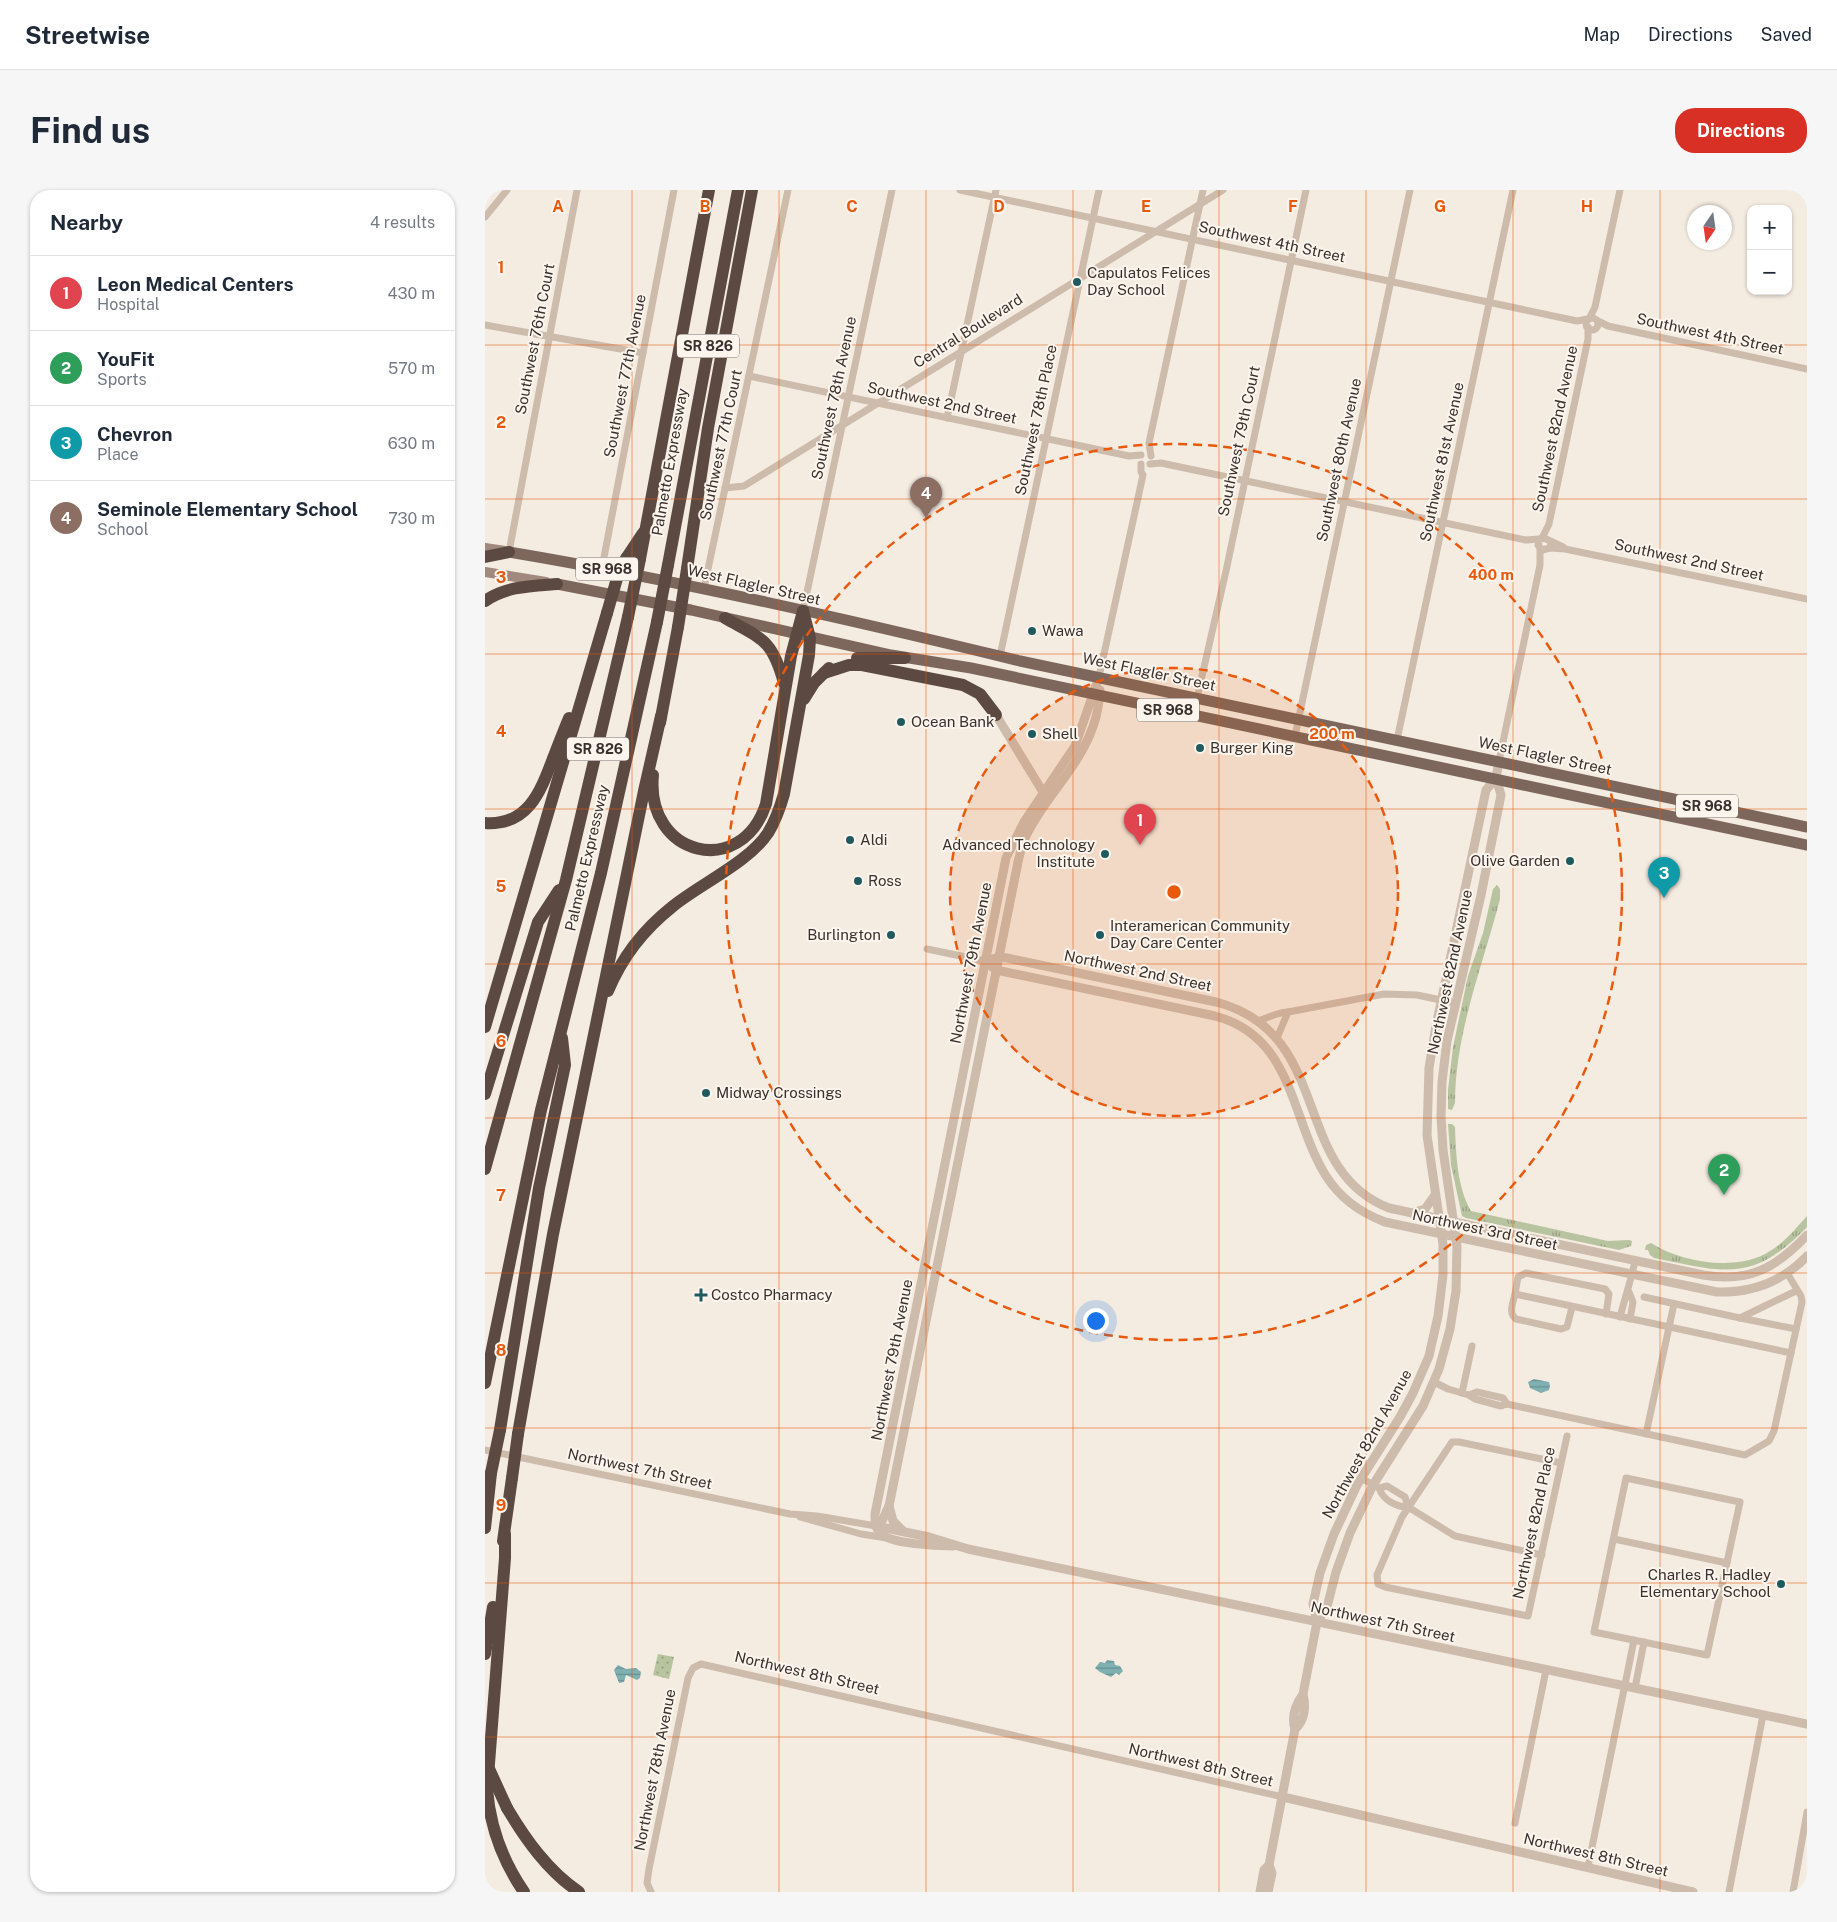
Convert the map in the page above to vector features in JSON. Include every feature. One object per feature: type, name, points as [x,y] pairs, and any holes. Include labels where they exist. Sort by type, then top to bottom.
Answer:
[{"type":"highway","name":"Palmetto Expressway","points":[[485,1169],[566,880],[628,617],[709,190]]},
{"type":"highway","name":"Palmetto Expressway","points":[[485,1383],[530,1159],[610,836],[657,622],[738,190]]},
{"type":"highway","points":[[485,1654],[505,1534],[518,1434],[553,1234],[661,716],[678,627],[708,428],[753,190]]},
{"type":"highway","points":[[485,1027],[620,568],[646,529]]},
{"type":"highway","points":[[485,557],[509,552]]},
{"type":"highway","points":[[485,601],[501,592],[514,588],[557,584]]},
{"type":"highway","points":[[661,716],[652,785],[657,814],[669,833],[688,846],[716,850],[729,846],[747,836],[762,817],[769,790],[785,688],[796,634],[803,611]]},
{"type":"highway","points":[[600,1012],[621,964],[645,930],[672,906],[744,857],[768,833],[779,813],[809,655],[810,638],[803,611]]},
{"type":"highway","points":[[725,618],[757,636],[769,646],[777,658],[785,688]]},
{"type":"highway","points":[[799,708],[814,682],[832,665],[845,660],[905,658]]},
{"type":"highway","points":[[824,672],[849,665],[862,665],[957,683],[980,694],[996,715]]},
{"type":"highway","points":[[485,823],[514,818],[535,799],[543,786],[577,695],[590,672]]},
{"type":"highway","points":[[485,1094],[538,922],[566,880]]},
{"type":"highway","points":[[485,1504],[500,1430],[537,1197],[565,1065],[561,1028]]},
{"type":"highway","points":[[485,1528],[491,1472]]},
{"type":"highway","points":[[505,1534],[505,1558],[487,1789],[496,1840],[507,1866],[524,1892]]},
{"type":"highway","points":[[485,1760],[507,1808],[525,1838],[547,1864],[579,1892]]},
{"type":"main road","name":"West Flagler Street","points":[[485,548],[704,588],[1001,656],[1807,827]]},
{"type":"main road","name":"SR 968","points":[[485,572],[557,584],[725,618],[905,658],[971,668],[1807,845]]},
{"type":"main road","points":[[1697,821],[1705,816],[1716,814],[1722,809]]},
{"type":"main road","points":[[1722,827],[1729,821],[1738,819],[1746,814]]},
{"type":"street","points":[[485,217],[507,190]]},
{"type":"street","name":"Southwest 76th Court","points":[[509,552],[577,190]]},
{"type":"street","name":"Southwest 77th Avenue","points":[[602,568],[675,190]]},
{"type":"street","name":"Southwest 77th Court","points":[[704,588],[789,190]]},
{"type":"street","name":"Southwest 78th Avenue","points":[[803,611],[892,190]]},
{"type":"street","name":"Southwest 4th Street","points":[[960,190],[995,194],[1093,218],[1807,369]]},
{"type":"street","name":"Southwest 78th Place","points":[[1001,656],[1099,190]]},
{"type":"street","points":[[1099,677],[1203,190]]},
{"type":"street","name":"Central Boulevard","points":[[725,488],[744,486],[1223,190]]},
{"type":"street","name":"Southwest 79th Court","points":[[1197,698],[1306,190]]},
{"type":"street","name":"Southwest 80th Avenue","points":[[1295,736],[1410,190]]},
{"type":"street","name":"Southwest 81st Avenue","points":[[1397,740],[1513,190]]},
{"type":"street","name":"Southwest 82nd Avenue","points":[[1499,761],[1620,190]]},
{"type":"street","points":[[947,418],[995,194]]},
{"type":"street","points":[[485,325],[643,353]]},
{"type":"street","name":"Southwest 2nd Street","points":[[749,376],[1807,599]]},
{"type":"street","name":"Northwest 79th Avenue","points":[[876,1526],[882,1521],[889,1506],[1016,869],[1024,842],[1032,825],[1077,762],[1087,744],[1095,720],[1099,677]]},
{"type":"street","name":"Northwest 79th Avenue","points":[[876,1526],[875,1514],[1008,854],[1024,822],[1068,758],[1078,739],[1096,694]]},
{"type":"street","points":[[996,715],[1043,792]]},
{"type":"street","name":"Northwest 82nd Avenue","points":[[1268,1892],[1272,1873],[1269,1866],[1295,1729],[1293,1722],[1297,1703],[1303,1694],[1317,1622],[1327,1607],[1344,1546],[1360,1509],[1376,1487],[1416,1419],[1434,1382],[1447,1342],[1455,1302],[1457,1238],[1444,1157],[1441,1116],[1444,1062],[1455,1003],[1481,895],[1501,795],[1496,778],[1499,761]]},
{"type":"street","name":"Northwest 82nd Avenue","points":[[1317,1622],[1313,1604],[1321,1571],[1339,1522],[1361,1478],[1407,1406],[1429,1356],[1440,1302],[1443,1275],[1442,1235],[1429,1151],[1427,1097],[1431,1054],[1485,790],[1496,778]]},
{"type":"street","points":[[1051,781],[1061,785]]},
{"type":"street","name":"Northwest 2nd Street","points":[[927,949],[985,961],[996,970],[1215,1016],[1250,1032]]},
{"type":"street","name":"Northwest 2nd Street","points":[[985,961],[999,957],[1216,1002],[1236,1008],[1258,1021],[1277,1038]]},
{"type":"street","points":[[1258,1021],[1281,1012],[1384,994],[1417,995],[1455,1003]]},
{"type":"street","points":[[1277,1038],[1288,1012]]},
{"type":"street","name":"Northwest 3rd Street","points":[[1250,1032],[1265,1046],[1278,1063],[1320,1166],[1339,1193],[1355,1206],[1379,1220],[1632,1275],[1726,1292],[1760,1286],[1787,1273],[1807,1256]]},
{"type":"street","name":"Northwest 3rd Street","points":[[1277,1038],[1292,1059],[1330,1152],[1343,1175],[1355,1188],[1374,1201],[1389,1208],[1718,1277],[1745,1275],[1765,1269],[1784,1258],[1807,1235]]},
{"type":"street","points":[[1411,1214],[1425,1210],[1432,1202],[1435,1194]]},
{"type":"street","points":[[933,1221],[945,1225]]},
{"type":"street","points":[[1630,1319],[1633,1302],[1629,1292],[1635,1261]]},
{"type":"street","points":[[1572,1307],[1569,1324],[1561,1329],[1513,1317],[1511,1311],[1518,1277],[1529,1273],[1605,1289],[1609,1294],[1606,1314]]},
{"type":"street","points":[[1434,1382],[1475,1399],[1501,1406],[1507,1404],[1741,1455],[1748,1454],[1769,1441],[1773,1435],[1791,1353],[1802,1299],[1787,1273]]},
{"type":"street","points":[[1740,1318],[1796,1291]]},
{"type":"street","points":[[1620,1317],[1625,1296],[1629,1292]]},
{"type":"street","points":[[1515,1294],[1791,1353]]},
{"type":"street","points":[[1644,1297],[1796,1329]]},
{"type":"street","points":[[1646,1434],[1674,1304]]},
{"type":"street","points":[[1465,1394],[1472,1346]]},
{"type":"street","name":"Northwest 82nd Place","points":[[1408,1507],[1402,1516],[1377,1575],[1378,1584],[1528,1616],[1567,1436]]},
{"type":"street","points":[[1408,1507],[1452,1442],[1561,1463]]},
{"type":"street","name":"Northwest 7th Street","points":[[485,1450],[790,1514],[876,1537],[904,1536],[905,1538],[919,1535],[953,1546],[1807,1724]]},
{"type":"street","points":[[1361,1478],[1376,1487],[1381,1495],[1397,1506],[1408,1507],[1455,1536],[1542,1555]]},
{"type":"street","points":[[1626,1478],[1739,1502],[1707,1655],[1594,1632],[1613,1539],[1626,1478]]},
{"type":"street","points":[[1376,1487],[1387,1486],[1405,1498],[1408,1507]]},
{"type":"street","points":[[889,1506],[893,1521],[904,1536]]},
{"type":"street","name":"Northwest 7th Street","points":[[790,1514],[817,1516],[876,1526],[927,1546],[953,1546]]},
{"type":"street","points":[[876,1526],[880,1534],[888,1538]]},
{"type":"street","points":[[1613,1539],[1727,1563]]},
{"type":"street","points":[[1588,1867],[1634,1640]]},
{"type":"street","points":[[1635,1688],[1644,1642]]},
{"type":"street","name":"Northwest 8th Street","points":[[703,1664],[1693,1892]]},
{"type":"street","name":"Northwest 78th Avenue","points":[[650,1891],[647,1883],[649,1869],[687,1678],[693,1668],[703,1664]]},
{"type":"street","points":[[1515,1823],[1545,1670]]},
{"type":"street","points":[[1729,1892],[1763,1715]]},
{"type":"street","points":[[1793,1892],[1807,1812]]},
{"type":"street","name":"Northwest 82nd Avenue","points":[[1260,1892],[1264,1870],[1269,1866]]},
{"type":"green space","points":[[1497,885],[1500,889],[1500,899],[1465,1025],[1456,1077],[1455,1103],[1452,1110],[1448,1109],[1448,1090],[1453,1047],[1468,976],[1483,933],[1493,889]]},
{"type":"green space","points":[[1448,1124],[1452,1124],[1455,1127],[1460,1181],[1466,1202],[1471,1211],[1608,1241],[1629,1240],[1632,1241],[1631,1246],[1619,1250],[1462,1216],[1451,1165]]},
{"type":"green space","points":[[1807,1216],[1807,1227],[1788,1245],[1770,1258],[1753,1266],[1736,1269],[1700,1267],[1654,1258],[1648,1250],[1645,1250],[1646,1245],[1651,1243],[1678,1256],[1694,1260],[1726,1263],[1757,1258],[1781,1243]]},
{"type":"green space","points":[[658,1654],[674,1657],[669,1679],[653,1675]]},
{"type":"water","points":[[1534,1379],[1549,1382],[1549,1390],[1541,1393],[1530,1388],[1528,1382]]},
{"type":"water","points":[[1107,1660],[1114,1661],[1115,1665],[1120,1666],[1123,1671],[1119,1675],[1116,1673],[1111,1677],[1095,1668],[1100,1662],[1105,1663]]},
{"type":"water","points":[[618,1665],[626,1669],[636,1668],[641,1672],[640,1678],[637,1680],[626,1675],[624,1682],[619,1683],[614,1670]]},
{"type":"place","name":"Capulatos Felices Day School","points":[[1077,282]]},
{"type":"place","name":"Seminole Elementary School","points":[[926,518]]},
{"type":"place","name":"Wawa","points":[[1032,631]]},
{"type":"place","name":"Ocean Bank","points":[[901,722]]},
{"type":"place","name":"Shell","points":[[1032,734]]},
{"type":"place","name":"Burger King","points":[[1200,748]]},
{"type":"place","name":"Aldi","points":[[850,840]]},
{"type":"place","name":"Leon Medical Centers","points":[[1140,845]]},
{"type":"place","name":"Advanced Technology Institute","points":[[1105,854]]},
{"type":"place","name":"Olive Garden","points":[[1570,861]]},
{"type":"place","name":"Ross","points":[[858,881]]},
{"type":"place","name":"Chevron","points":[[1664,898]]},
{"type":"place","name":"Burlington","points":[[891,935]]},
{"type":"place","name":"Interamerican Community Day Care Center","points":[[1100,935]]},
{"type":"place","name":"Midway Crossings","points":[[706,1093]]},
{"type":"place","name":"YouFit","points":[[1724,1195]]},
{"type":"place","name":"Costco Pharmacy","points":[[701,1295]]},
{"type":"place","name":"Charles R. Hadley Elementary School","points":[[1781,1584]]}]
